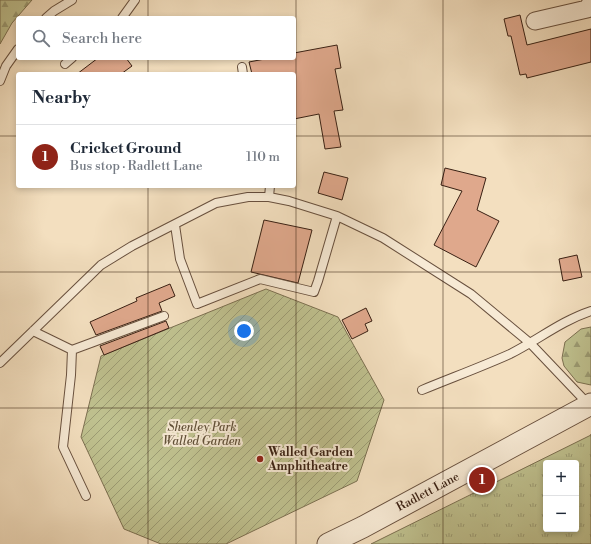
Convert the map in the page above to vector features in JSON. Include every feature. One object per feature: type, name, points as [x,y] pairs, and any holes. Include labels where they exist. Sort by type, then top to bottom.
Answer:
[{"type":"street","points":[[535,20],[587,9],[591,2]]},
{"type":"street","name":"Radlett Lane","points":[[328,544],[363,527],[590,405]]},
{"type":"lane","points":[[48,16],[72,0]]},
{"type":"lane","points":[[123,16],[135,0]]},
{"type":"lane","points":[[0,80],[6,66],[16,52]]},
{"type":"lane","points":[[65,64],[70,60]]},
{"type":"lane","points":[[269,197],[270,188]]},
{"type":"lane","points":[[0,364],[101,265],[132,246],[216,203],[248,197],[269,197],[289,201],[337,216],[382,238],[471,294],[530,343],[590,405]]},
{"type":"lane","points":[[175,225],[180,259],[198,304],[260,279],[314,292],[337,216]]},
{"type":"lane","points":[[422,390],[509,354],[530,343],[558,325],[591,311]]},
{"type":"lane","points":[[33,331],[72,350],[164,316]]},
{"type":"lane","points":[[72,350],[71,375],[62,446],[86,496]]},
{"type":"green space","points":[[0,0],[32,0],[18,16],[16,16],[0,44]]},
{"type":"green space","name":"Shenley Park Walled Garden","points":[[266,289],[338,317],[384,400],[357,481],[226,544],[161,544],[124,529],[81,437],[101,356]]},
{"type":"green space","points":[[591,327],[591,385],[577,382],[564,366],[562,358],[565,342],[581,329]]},
{"type":"green space","points":[[591,435],[591,544],[371,544]]},
{"type":"building","points":[[520,15],[527,45],[591,29],[591,62],[527,78],[526,74],[520,75],[511,36],[508,36],[504,19]]},
{"type":"building","points":[[337,45],[341,68],[335,69],[343,110],[334,111],[341,147],[325,149],[319,114],[296,119],[296,72],[252,72],[249,62],[260,60],[296,60],[296,53]]},
{"type":"building","points":[[95,60],[128,60],[132,66],[124,72],[80,72]]},
{"type":"building","points":[[445,168],[486,178],[477,210],[499,221],[476,267],[434,245],[462,191],[441,185]]},
{"type":"building","points":[[324,172],[348,178],[342,200],[318,193]]},
{"type":"building","points":[[264,220],[312,230],[298,283],[251,272]]},
{"type":"building","points":[[577,255],[582,277],[563,281],[559,259]]},
{"type":"building","points":[[170,284],[175,296],[159,303],[162,311],[96,335],[90,322],[137,301],[136,298]]},
{"type":"building","points":[[366,308],[372,321],[365,324],[368,331],[352,339],[342,320]]},
{"type":"building","points":[[166,321],[169,328],[104,355],[100,346]]},
{"type":"place","name":"Walled Garden Amphitheatre","points":[[260,459]]},
{"type":"place","name":"Cricket Ground","points":[[482,480]]}]
